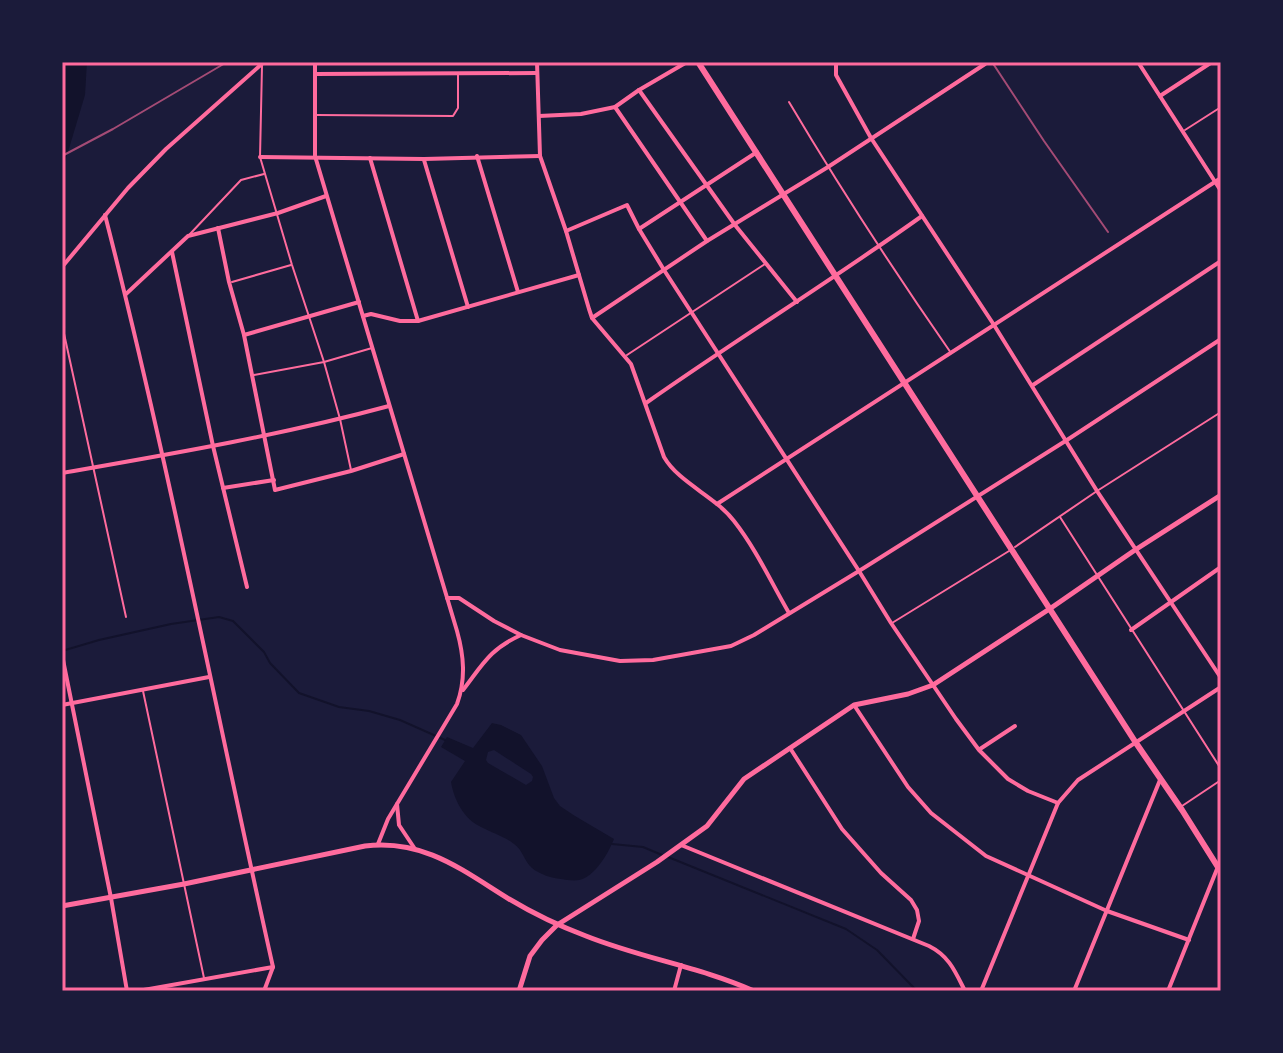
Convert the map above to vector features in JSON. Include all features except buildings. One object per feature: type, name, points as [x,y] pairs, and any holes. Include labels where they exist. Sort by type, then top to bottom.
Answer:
[{"type":"main road","points":[[698,62],[1220,869]]},
{"type":"street","points":[[315,62],[315,156],[464,661],[462,690],[457,704],[388,819],[378,844]]},
{"type":"street","points":[[537,62],[540,156],[592,318],[631,364],[669,466],[734,521],[790,613]]},
{"type":"street","points":[[539,116],[581,114],[615,107],[687,62]]},
{"type":"street","points":[[836,62],[836,75],[871,138],[994,325],[1135,550],[1221,678]]},
{"type":"street","points":[[1138,62],[1221,191]]},
{"type":"street","points":[[1160,96],[1212,62]]},
{"type":"street","points":[[62,267],[166,149],[263,63]]},
{"type":"street","points":[[592,318],[984,63]]},
{"type":"street","points":[[315,74],[536,73]]},
{"type":"street","points":[[639,90],[735,225],[797,302]]},
{"type":"street","points":[[615,107],[707,241]]},
{"type":"street","points":[[639,229],[757,152]]},
{"type":"street","points":[[477,156],[518,292]]},
{"type":"street","points":[[260,157],[424,159],[540,156]]},
{"type":"street","points":[[370,158],[418,321]]},
{"type":"street","points":[[424,159],[468,307]]},
{"type":"street","points":[[717,504],[1221,178]]},
{"type":"street","points":[[126,294],[188,236],[278,213],[326,196]]},
{"type":"street","points":[[566,231],[627,205],[664,270],[891,623],[979,750],[1008,779],[1058,803]]},
{"type":"street","points":[[105,215],[126,294],[273,967],[264,991]]},
{"type":"street","points":[[646,403],[922,215]]},
{"type":"street","points":[[218,228],[253,375],[275,490],[404,454]]},
{"type":"street","points":[[172,252],[247,587]]},
{"type":"street","points":[[1032,386],[1221,261]]},
{"type":"street","points":[[363,316],[371,314],[400,321],[418,321],[579,275]]},
{"type":"street","points":[[244,335],[359,302]]},
{"type":"street","points":[[447,598],[459,598],[521,635],[560,650],[620,661],[653,660],[731,646],[859,571],[1221,339]]},
{"type":"street","points":[[62,473],[213,446],[340,419],[389,405]]},
{"type":"street","points":[[223,488],[274,480]]},
{"type":"street","points":[[519,991],[530,956],[557,925],[657,862],[707,826],[744,779],[854,705],[908,694],[933,685],[1221,495]]},
{"type":"street","points":[[1131,630],[1221,567]]},
{"type":"street","points":[[462,690],[490,654],[521,635]]},
{"type":"street","points":[[63,658],[127,991]]},
{"type":"street","points":[[62,705],[209,677]]},
{"type":"street","points":[[981,991],[1058,803],[1078,780],[1221,687]]},
{"type":"street","points":[[854,705],[908,787],[931,813],[986,856],[1107,911],[1189,940]]},
{"type":"street","points":[[979,750],[1015,726]]},
{"type":"street","points":[[790,748],[842,829],[881,873],[911,900],[919,921],[913,939]]},
{"type":"street","points":[[1074,991],[1160,780]]},
{"type":"street","points":[[397,804],[399,825],[415,849]]},
{"type":"street","points":[[62,906],[378,844],[415,849],[452,863],[557,925],[754,991]]},
{"type":"street","points":[[681,845],[941,953],[965,991]]},
{"type":"street","points":[[1168,991],[1220,869]]},
{"type":"street","points":[[674,991],[681,965]]},
{"type":"street","points":[[138,991],[273,967]]},
{"type":"lane","points":[[263,63],[260,157],[324,362],[351,471]]},
{"type":"lane","points":[[315,115],[453,116],[458,108],[458,73]]},
{"type":"lane","points":[[789,102],[878,247],[951,353]]},
{"type":"lane","points":[[1184,131],[1221,107]]},
{"type":"lane","points":[[188,236],[241,180],[265,174]]},
{"type":"lane","points":[[626,356],[766,263]]},
{"type":"lane","points":[[229,282],[292,265]]},
{"type":"lane","points":[[63,328],[126,617]]},
{"type":"lane","points":[[253,375],[324,362],[372,348]]},
{"type":"lane","points":[[891,623],[1012,549],[1221,412]]},
{"type":"lane","points":[[1059,516],[1221,769]]},
{"type":"lane","points":[[143,689],[204,979]]},
{"type":"lane","points":[[1180,807],[1221,780]]},
{"type":"shaded area","points":[[62,62],[87,62],[85,95],[62,172]]},
{"type":"shaded area","points":[[492,723],[521,735],[542,766],[560,806],[614,839],[591,874],[577,880],[538,872],[514,844],[481,827],[465,814],[457,802],[451,782],[465,761],[441,747],[447,737],[473,748]],"holes":[[[494,750],[531,774],[532,781],[526,785],[488,763],[488,752]]]},
{"type":"waterway","points":[[62,651],[171,624],[219,617],[233,621],[299,693],[339,707],[400,720],[445,740]]},
{"type":"waterway","points":[[612,844],[643,847],[662,855]]},
{"type":"waterway","points":[[668,857],[846,929],[877,950],[917,991]]},
{"type":"railway","points":[[62,156],[227,62]]},
{"type":"railway","points":[[992,62],[1108,232]]}]
